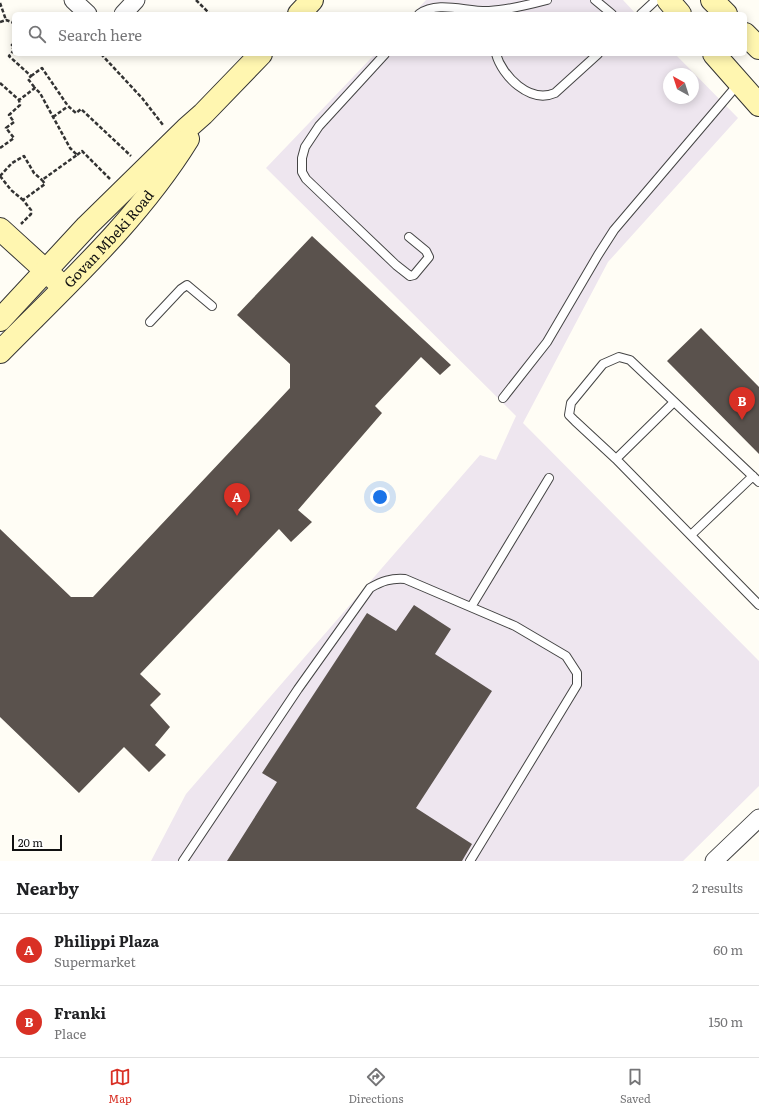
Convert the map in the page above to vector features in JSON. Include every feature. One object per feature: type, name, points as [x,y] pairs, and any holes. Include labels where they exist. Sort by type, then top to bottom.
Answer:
[{"type":"main road","points":[[301,12],[312,0]]},
{"type":"main road","points":[[668,0],[678,12]]},
{"type":"main road","points":[[712,0],[724,12]]},
{"type":"main road","points":[[747,36],[759,48]]},
{"type":"main road","name":"Govan Mbeki Road","points":[[0,320],[87,226],[203,114],[259,56]]},
{"type":"main road","points":[[716,56],[759,105]]},
{"type":"main road","name":"Govan Mbeki Road","points":[[0,352],[107,243],[161,180],[203,114]]},
{"type":"main road","points":[[5,233],[64,287]]},
{"type":"street","points":[[73,0],[86,12]]},
{"type":"street","points":[[125,12],[136,0]]},
{"type":"street","points":[[714,861],[759,818]]},
{"type":"lane","points":[[492,12],[547,0]]},
{"type":"lane","points":[[595,0],[610,12]]},
{"type":"lane","points":[[643,12],[656,0]]},
{"type":"lane","points":[[421,12],[425,9],[437,6],[480,12]]},
{"type":"lane","points":[[383,56],[319,126],[305,147],[302,158],[302,172],[306,179],[396,265],[410,276],[414,275],[429,257],[426,251],[410,236]]},
{"type":"lane","points":[[497,56],[501,68],[510,78],[520,87],[541,96],[555,93],[596,56]]},
{"type":"lane","points":[[503,398],[547,342],[614,230],[740,83]]},
{"type":"lane","points":[[150,322],[185,286],[191,287],[212,306]]},
{"type":"lane","points":[[691,535],[756,479],[630,360],[619,357],[603,364],[571,403],[569,414],[616,459],[759,605]]},
{"type":"lane","points":[[616,459],[674,402]]},
{"type":"lane","points":[[471,607],[549,478]]},
{"type":"lane","points":[[183,861],[298,690],[370,588],[382,581],[395,578],[405,579],[515,626],[566,656],[577,673],[577,685],[470,861]]},
{"type":"path","points":[[196,0],[208,12]]},
{"type":"path","points":[[0,3],[6,20]]},
{"type":"path","points":[[0,22],[6,20],[12,22]]},
{"type":"path","points":[[12,52],[9,56],[31,76]]},
{"type":"path","points":[[103,56],[142,98],[175,140]]},
{"type":"path","points":[[77,155],[70,148],[53,117],[28,79],[42,68],[68,106],[76,113],[81,109],[145,169]]},
{"type":"path","points":[[0,83],[19,100],[20,105],[9,115],[14,122],[6,128],[14,138],[0,148]]},
{"type":"path","points":[[19,100],[35,88]]},
{"type":"path","points":[[53,117],[68,106]]},
{"type":"path","points":[[42,180],[82,151],[123,191]]},
{"type":"path","points":[[5,233],[31,214],[31,210],[23,200],[11,190],[0,176],[12,163],[24,156],[34,173],[45,184],[23,200]]},
{"type":"shaded area","points":[[426,0],[623,0],[634,12],[415,12]]},
{"type":"shaded area","points":[[373,56],[677,56],[689,68],[663,68],[663,104],[699,104],[699,78],[738,118],[608,262],[523,423],[759,661],[759,786],[683,861],[151,861],[186,794],[480,455],[496,460],[516,416],[266,168]]},
{"type":"building","points":[[312,236],[451,365],[440,375],[421,357],[375,406],[382,413],[298,510],[312,522],[291,542],[279,529],[140,674],[161,694],[150,705],[170,727],[155,745],[166,755],[149,772],[124,747],[79,793],[0,717],[0,529],[71,597],[93,597],[290,388],[290,364],[237,315]]},
{"type":"building","points":[[701,328],[759,387],[759,454],[667,361]]},
{"type":"building","points":[[414,605],[451,629],[435,654],[492,691],[416,808],[472,844],[462,861],[227,861],[277,782],[262,773],[367,613],[396,631]]},
{"type":"place","name":"Franki","points":[[742,420]]},
{"type":"place","name":"Philippi Plaza","points":[[237,516]]}]
